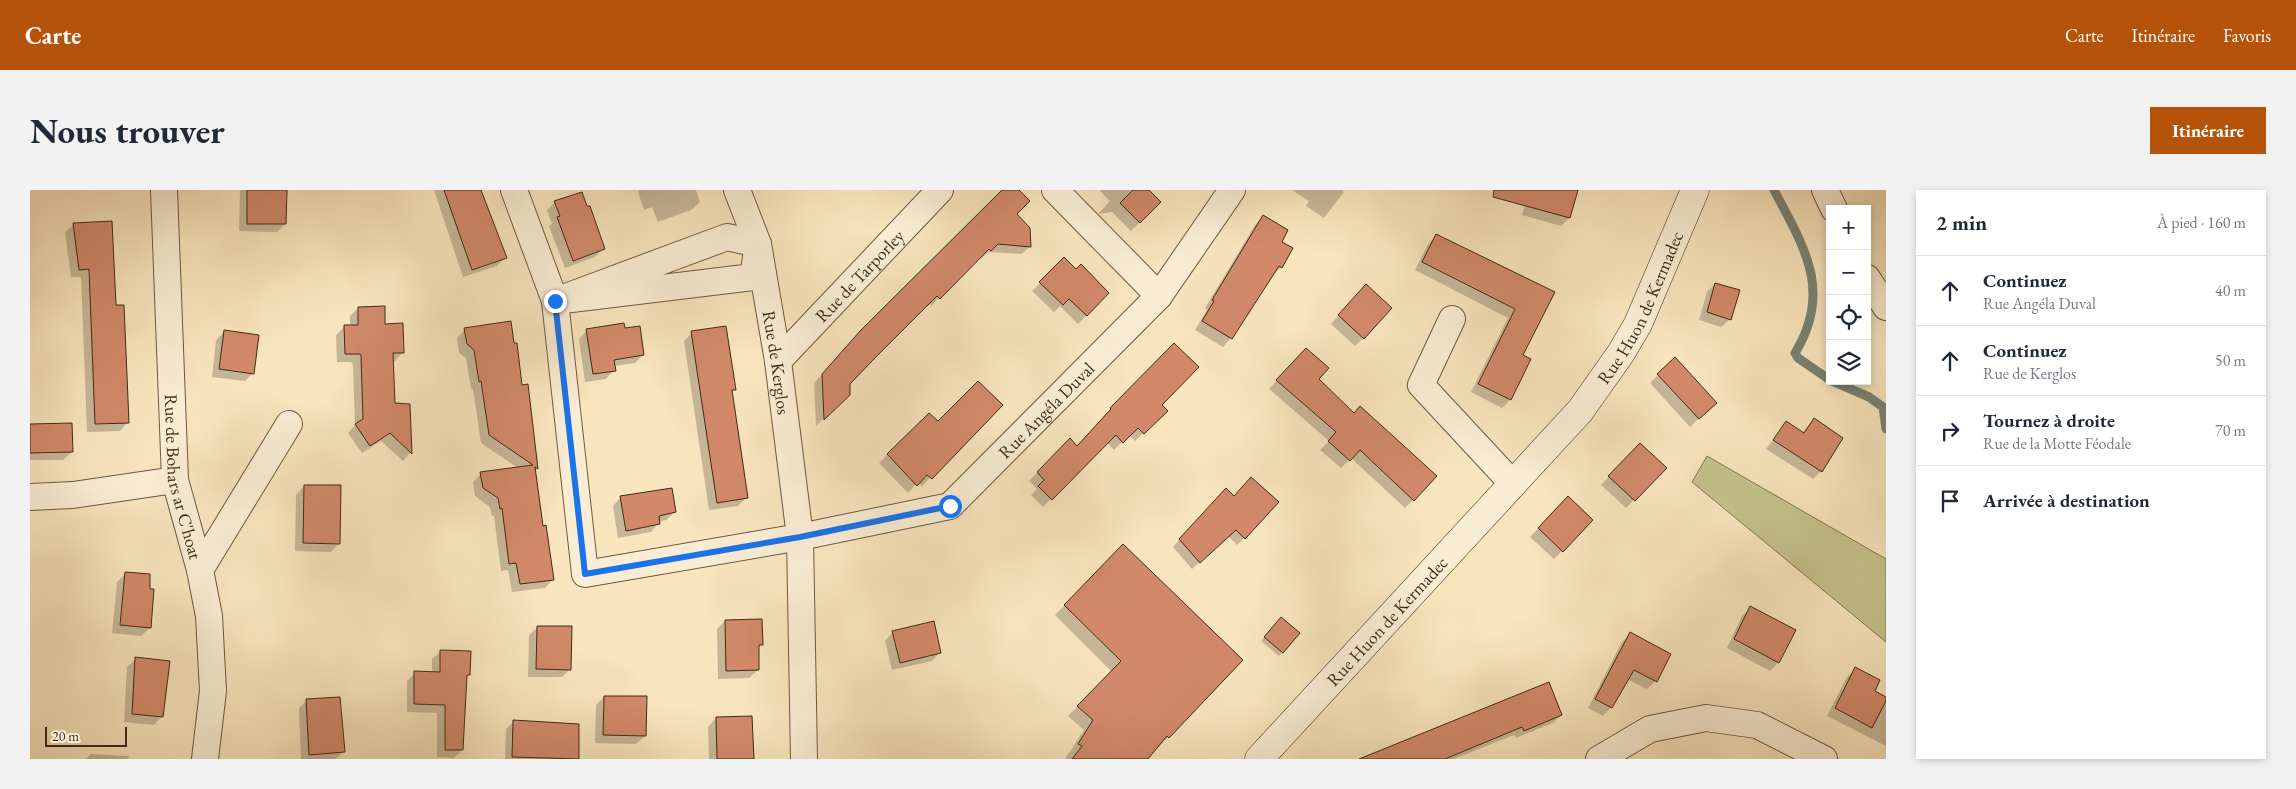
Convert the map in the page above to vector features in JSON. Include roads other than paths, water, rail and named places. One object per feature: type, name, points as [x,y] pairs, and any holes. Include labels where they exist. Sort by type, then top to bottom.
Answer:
[{"type":"street","name":"Rue de Bohars ar C'hoat","points":[[164,190],[176,480],[200,570],[208,616],[213,691],[205,759]]},
{"type":"street","points":[[514,190],[555,301],[585,574],[800,537]]},
{"type":"street","name":"Rue de Kerglos","points":[[737,190],[758,244],[778,361],[800,537],[804,759]]},
{"type":"street","name":"Rue de Tarporley","points":[[778,361],[940,190]]},
{"type":"street","points":[[1056,190],[1159,296]]},
{"type":"street","name":"Rue Angéla Duval","points":[[800,537],[950,506],[1159,296],[1232,190]]},
{"type":"street","name":"Rue Huon de Kermadec","points":[[1259,759],[1580,411],[1638,324],[1695,190]]},
{"type":"street","points":[[1825,190],[1832,205]]},
{"type":"street","points":[[726,237],[758,244],[753,277],[555,301],[726,237]]},
{"type":"street","points":[[1871,284],[1886,307]]},
{"type":"street","points":[[1452,319],[1421,385],[1513,484]]},
{"type":"street","points":[[200,570],[289,424]]},
{"type":"street","points":[[30,497],[73,496],[176,480]]},
{"type":"street","points":[[1599,759],[1650,729],[1706,718],[1757,725],[1824,759]]},
{"type":"waterway","points":[[1774,190],[1804,250],[1813,289],[1812,309],[1806,331],[1795,353],[1798,358],[1826,377]]},
{"type":"waterway","points":[[1841,385],[1869,397],[1883,407],[1886,429]]}]
